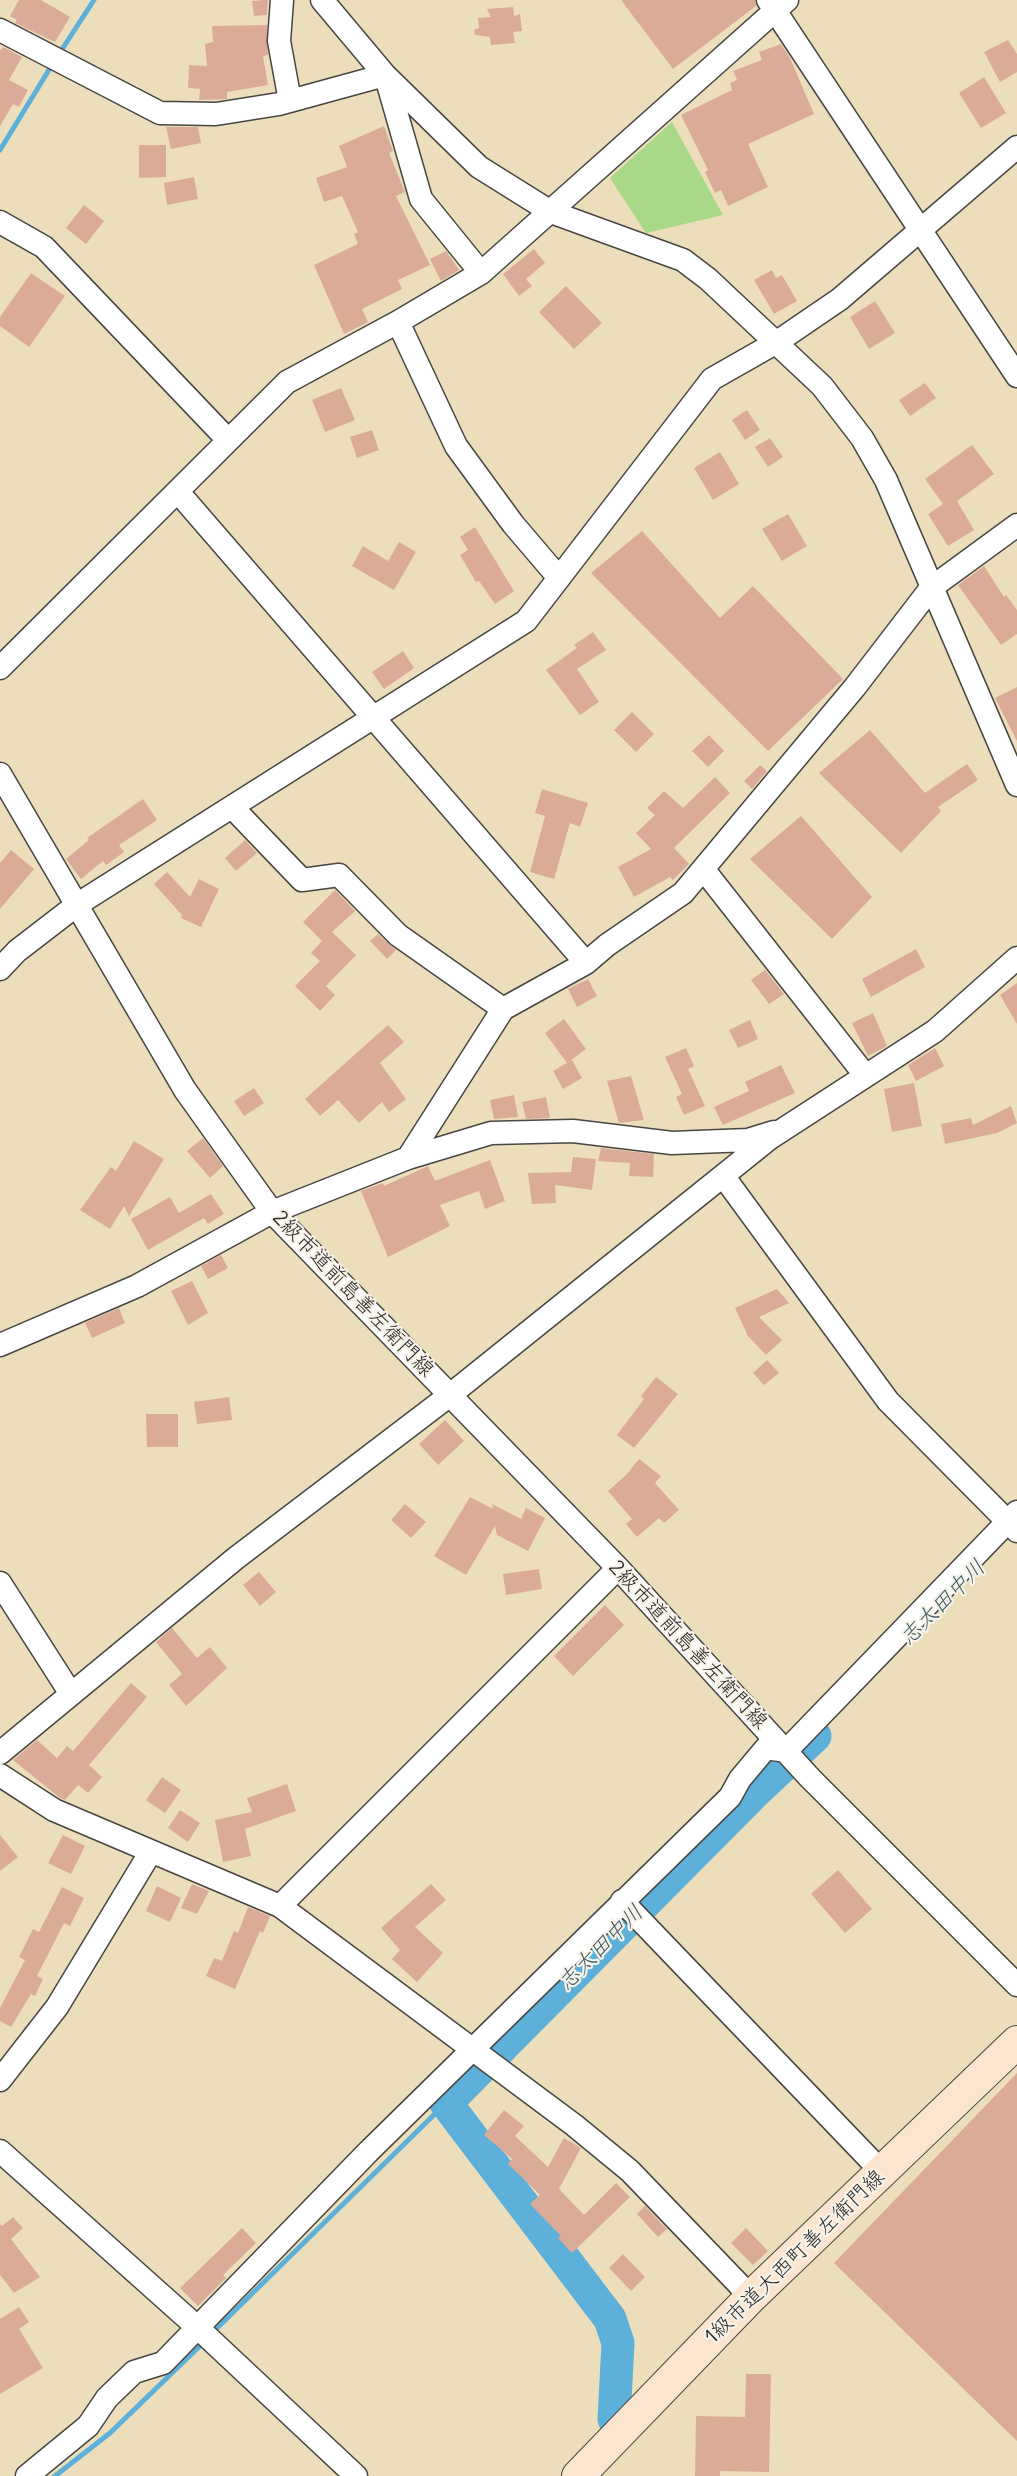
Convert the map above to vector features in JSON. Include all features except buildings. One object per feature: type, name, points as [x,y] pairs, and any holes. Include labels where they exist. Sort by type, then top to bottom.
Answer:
[{"type":"street","points":[[282,0],[279,41],[291,101]]},
{"type":"street","points":[[322,0],[385,75],[479,167],[551,212],[683,260],[708,279],[822,386],[862,438],[885,480],[1006,754],[1017,785]]},
{"type":"street","points":[[0,668],[286,382],[398,322],[480,273],[551,212],[777,3],[1017,376]]},
{"type":"street","points":[[0,30],[160,113],[216,114],[291,101],[385,75]]},
{"type":"street","points":[[385,75],[422,198],[480,273]]},
{"type":"street","points":[[0,969],[17,951],[78,904],[526,621],[712,379],[777,342],[840,299],[921,227],[1017,147]]},
{"type":"street","points":[[0,222],[44,247],[228,440]]},
{"type":"street","points":[[398,322],[456,446],[513,524],[559,578]]},
{"type":"street","points":[[178,492],[586,963]]},
{"type":"street","points":[[408,1158],[503,1009],[586,963],[607,945],[683,893],[855,687],[931,588],[1017,525]]},
{"type":"street","name":"2級市道前島善左衛門線","points":[[0,774],[78,904],[184,1090],[272,1212],[618,1568],[810,1778],[1017,1985]]},
{"type":"street","points":[[232,807],[302,880],[339,875],[398,935],[503,1009]]},
{"type":"street","points":[[704,870],[865,1075]]},
{"type":"street","points":[[0,1753],[236,1558],[450,1395],[784,1129],[935,1031],[1017,958]]},
{"type":"street","points":[[0,1345],[137,1286],[272,1212],[408,1158],[491,1134],[573,1131],[672,1143],[748,1140],[784,1129]]},
{"type":"street","points":[[27,2476],[88,2426],[106,2398],[134,2372],[163,2363],[205,2335],[472,2049],[730,1797],[740,1779],[765,1748],[786,1751],[1014,1522],[888,1401],[724,1178]]},
{"type":"street","points":[[280,1906],[618,1568]]},
{"type":"street","points":[[0,1583],[71,1694]]},
{"type":"street","points":[[0,1775],[54,1810],[150,1853],[280,1906],[500,2070],[630,2171],[751,2297]]},
{"type":"street","points":[[0,2080],[57,2007],[150,1853]]},
{"type":"street","points":[[622,1901],[882,2172]]},
{"type":"street","name":"1級市道大西町善左衛門線","points":[[578,2476],[751,2297],[1017,2042]]},
{"type":"street","points":[[0,2151],[205,2335],[356,2476]]},
{"type":"green space","points":[[672,122],[723,215],[646,233],[610,178]]},
{"type":"waterway","points":[[59,54],[94,0]]},
{"type":"waterway","points":[[0,150],[52,65]]},
{"type":"waterway","name":"志太田中川","points":[[614,2419],[618,2343],[610,2319],[446,2103],[753,1794],[815,1736]]},
{"type":"waterway","points":[[211,2334],[446,2103]]},
{"type":"waterway","points":[[55,2476],[110,2433],[205,2341]]}]
